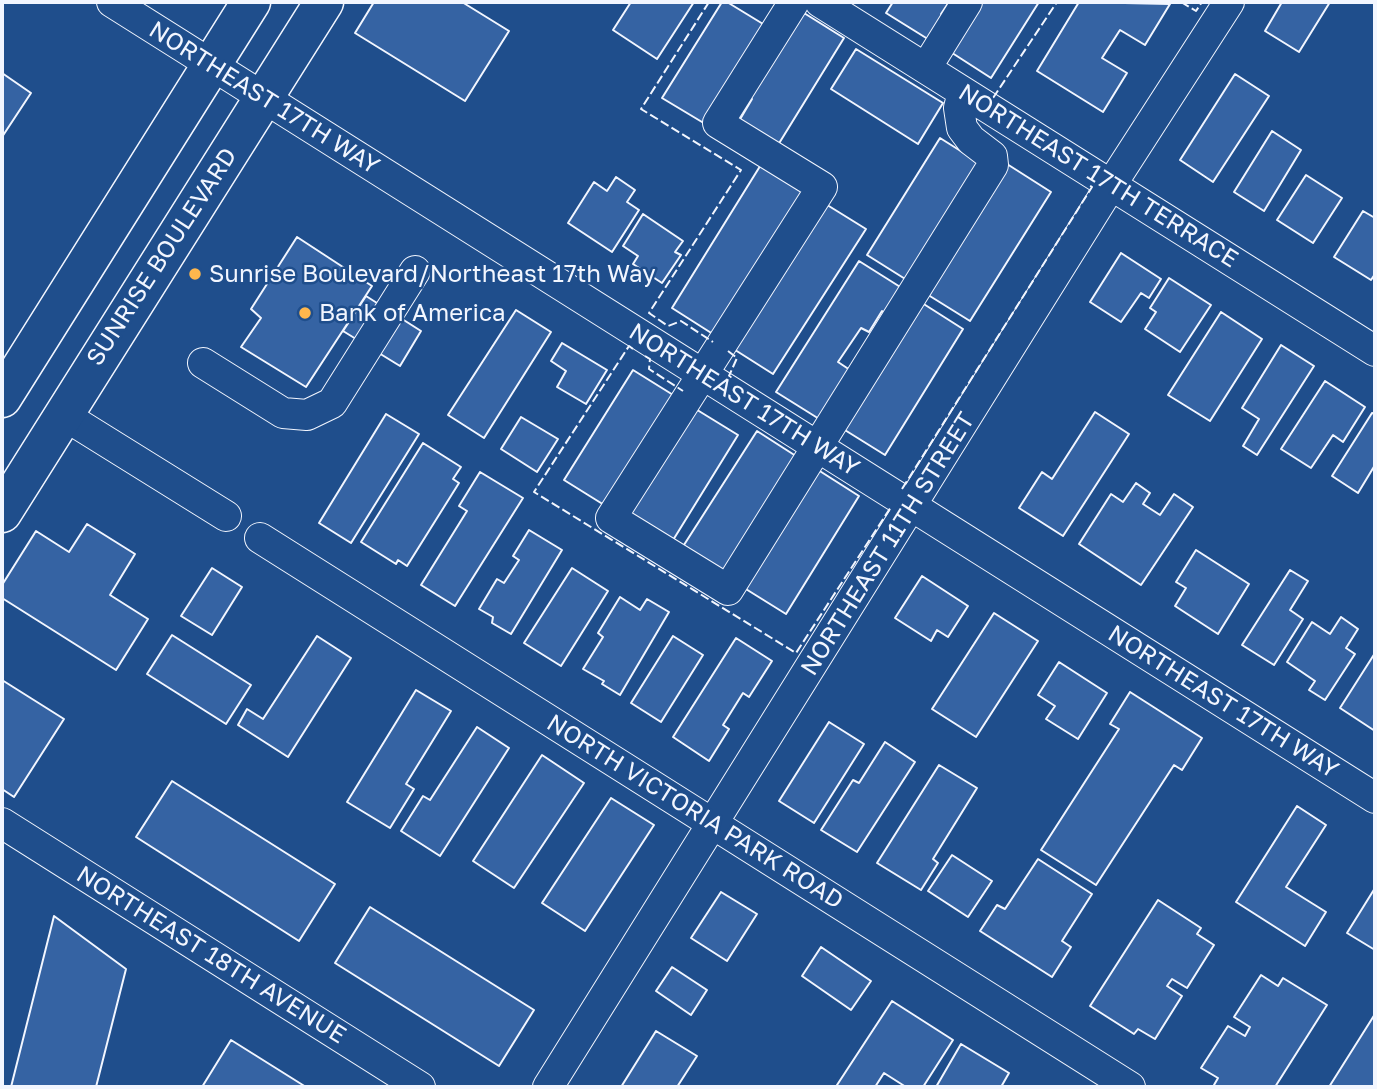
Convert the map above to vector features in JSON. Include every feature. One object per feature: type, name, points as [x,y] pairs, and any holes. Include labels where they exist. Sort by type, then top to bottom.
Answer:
[{"type":"main road","points":[[5,386],[251,2]]},
{"type":"main road","name":"SUNRISE BOULEVARD","points":[[2,513],[324,2]]},
{"type":"street","name":"NORTHEAST 17TH WAY","points":[[112,2],[1375,798]]},
{"type":"street","points":[[794,2],[718,123],[822,187],[611,518],[728,590],[993,166],[992,156],[962,128],[959,107],[975,99]]},
{"type":"street","name":"NORTHEAST 17TH TERRACE","points":[[820,2],[1375,352]]},
{"type":"street","points":[[926,68],[967,2]]},
{"type":"street","name":"NORTHEAST 11TH STREET","points":[[548,1087],[1111,185],[1230,2]]},
{"type":"street","points":[[203,363],[283,413],[307,415],[332,403],[415,271]]},
{"type":"street","points":[[62,414],[226,516]]},
{"type":"street","name":"NORTH VICTORIA PARK ROAD","points":[[260,538],[1130,1087]]},
{"type":"street","name":"NORTHEAST 18TH AVENUE","points":[[2,822],[420,1087]]},
{"type":"building","points":[[374,2],[462,2],[509,31],[465,101],[355,33]]},
{"type":"building","points":[[631,2],[694,2],[657,59],[613,30]]},
{"type":"building","points":[[722,2],[727,2],[768,27],[707,125],[662,98]]},
{"type":"building","points":[[893,2],[949,2],[941,14],[946,18],[931,41],[886,13]]},
{"type":"building","points":[[976,2],[1039,2],[991,78],[946,49]]},
{"type":"building","points":[[1079,2],[1170,4],[1145,45],[1120,30],[1102,58],[1127,73],[1103,112],[1037,71]]},
{"type":"building","points":[[1282,2],[1330,2],[1299,52],[1265,31]]},
{"type":"building","points":[[804,13],[844,38],[778,145],[739,121],[752,99],[746,95]]},
{"type":"building","points":[[856,49],[943,103],[918,144],[831,89]]},
{"type":"building","points":[[2,73],[31,93],[2,137]]},
{"type":"building","points":[[1235,74],[1269,96],[1213,182],[1180,160]]},
{"type":"building","points":[[1272,131],[1301,150],[1264,211],[1234,192]]},
{"type":"building","points":[[940,138],[983,165],[910,282],[867,255]]},
{"type":"building","points":[[762,163],[807,191],[716,336],[672,308]]},
{"type":"building","points":[[1007,164],[1051,192],[970,321],[925,293]]},
{"type":"building","points":[[1306,175],[1342,198],[1313,243],[1277,220]]},
{"type":"building","points":[[616,177],[635,190],[627,202],[639,210],[612,252],[568,223],[594,182],[607,191]]},
{"type":"building","points":[[824,203],[866,229],[773,374],[732,348]]},
{"type":"building","points":[[1363,211],[1375,218],[1375,274],[1371,280],[1334,257]]},
{"type":"building","points":[[643,214],[683,241],[675,252],[681,255],[662,283],[633,264],[638,256],[623,246]]},
{"type":"building","name":"Bank of America","points":[[297,237],[372,286],[306,387],[241,347],[261,318],[251,309]]},
{"type":"building","points":[[1121,253],[1161,279],[1149,298],[1141,293],[1121,322],[1090,302]]},
{"type":"building","points":[[859,261],[905,290],[888,315],[882,311],[869,332],[861,328],[838,362],[850,370],[824,422],[776,392]]},
{"type":"building","points":[[1169,278],[1211,305],[1180,352],[1145,329],[1156,312],[1150,308]]},
{"type":"building","points":[[366,296],[421,331],[400,366],[343,331]]},
{"type":"building","points":[[919,301],[963,329],[885,455],[840,427]]},
{"type":"building","points":[[516,310],[551,332],[484,438],[448,415]]},
{"type":"building","points":[[1221,312],[1262,339],[1210,421],[1168,395]]},
{"type":"building","points":[[562,343],[607,370],[586,404],[557,387],[566,371],[551,361]]},
{"type":"building","points":[[1281,345],[1314,366],[1257,455],[1243,446],[1259,419],[1242,408]]},
{"type":"building","points":[[633,370],[678,398],[609,508],[564,480]]},
{"type":"building","points":[[1325,381],[1365,407],[1343,442],[1333,435],[1311,468],[1281,449]]},
{"type":"building","points":[[694,408],[738,435],[670,545],[626,518]]},
{"type":"building","points":[[1095,412],[1129,434],[1063,536],[1019,508],[1042,472],[1052,479]]},
{"type":"building","points":[[1372,413],[1375,414],[1375,465],[1358,493],[1332,476]]},
{"type":"building","points":[[386,414],[419,434],[351,543],[319,523]]},
{"type":"building","points":[[521,417],[558,439],[537,472],[501,449]]},
{"type":"building","points":[[757,431],[799,458],[724,575],[682,548]]},
{"type":"building","points":[[423,443],[461,467],[453,479],[459,483],[407,566],[398,560],[396,564],[361,542]]},
{"type":"building","points":[[815,468],[859,496],[786,614],[741,586]]},
{"type":"building","points":[[480,472],[523,498],[455,606],[421,585],[467,511],[459,506]]},
{"type":"building","points":[[1136,483],[1150,493],[1143,504],[1160,515],[1174,494],[1193,507],[1141,585],[1079,544],[1111,494],[1123,502]]},
{"type":"building","points":[[87,524],[135,554],[110,595],[148,619],[116,670],[2,598],[2,585],[36,531],[69,552]]},
{"type":"building","points":[[529,530],[562,550],[511,634],[492,623],[493,617],[479,609],[497,579],[504,583],[519,560],[513,556]]},
{"type":"building","points":[[1196,550],[1249,584],[1218,634],[1175,606],[1186,588],[1176,582]]},
{"type":"building","points":[[212,568],[242,587],[212,635],[181,616]]},
{"type":"building","points":[[572,568],[608,591],[561,666],[524,643]]},
{"type":"building","points":[[1290,570],[1308,581],[1290,610],[1303,619],[1274,665],[1242,645]]},
{"type":"building","points":[[922,576],[968,606],[948,637],[937,630],[931,641],[895,618]]},
{"type":"building","points":[[620,597],[640,610],[647,599],[669,612],[620,695],[602,684],[604,681],[583,669],[603,637],[598,633]]},
{"type":"building","points":[[994,613],[1038,641],[976,737],[932,709]]},
{"type":"building","points":[[1341,617],[1358,629],[1346,648],[1355,654],[1325,700],[1309,690],[1315,681],[1287,662],[1312,622],[1330,634]]},
{"type":"building","points":[[172,635],[251,685],[226,724],[147,674]]},
{"type":"building","points":[[317,636],[351,658],[288,757],[238,725],[247,709],[263,719]]},
{"type":"building","points":[[673,636],[703,655],[661,722],[631,703]]},
{"type":"building","points":[[736,638],[772,661],[749,697],[743,693],[723,725],[729,729],[709,761],[673,737]]},
{"type":"building","points":[[1375,653],[1375,731],[1340,708]]},
{"type":"building","points":[[1059,662],[1107,693],[1078,739],[1046,719],[1055,706],[1038,695]]},
{"type":"building","points":[[2,680],[64,719],[14,797],[2,789]]},
{"type":"building","points":[[416,690],[451,711],[406,784],[414,789],[390,828],[347,802]]},
{"type":"building","points":[[1130,692],[1202,738],[1182,770],[1174,765],[1096,885],[1041,850],[1119,729],[1110,724]]},
{"type":"building","points":[[829,722],[864,744],[814,823],[779,801]]},
{"type":"building","points":[[477,727],[509,748],[440,856],[401,831],[423,796],[430,800]]},
{"type":"building","points":[[885,742],[915,762],[857,852],[821,830],[853,780],[859,783]]},
{"type":"building","points":[[542,755],[584,783],[514,888],[473,861]]},
{"type":"building","points":[[939,765],[977,788],[933,859],[938,863],[921,890],[877,863]]},
{"type":"building","points":[[172,781],[335,884],[299,941],[136,837]]},
{"type":"building","points":[[611,798],[654,825],[585,931],[542,903]]},
{"type":"building","points":[[1297,806],[1326,825],[1286,887],[1326,912],[1305,946],[1236,902]]},
{"type":"building","points":[[952,855],[992,881],[968,917],[928,891]]},
{"type":"building","points":[[1038,859],[1092,894],[1062,941],[1071,947],[1052,977],[980,931],[997,905],[1005,909]]},
{"type":"building","points":[[1375,888],[1375,950],[1347,933]]},
{"type":"building","points":[[721,892],[757,914],[727,961],[691,938]]},
{"type":"building","points":[[1158,900],[1201,928],[1197,934],[1214,945],[1187,988],[1172,979],[1167,986],[1182,996],[1155,1039],[1138,1029],[1134,1034],[1090,1006]]},
{"type":"building","points":[[370,907],[534,1010],[499,1066],[335,963]]},
{"type":"building","points":[[54,916],[126,969],[96,1087],[11,1087]]},
{"type":"building","points":[[821,947],[871,981],[851,1010],[802,976]]},
{"type":"building","points":[[672,967],[707,990],[691,1015],[656,991]]},
{"type":"building","points":[[1261,975],[1278,986],[1283,978],[1327,1005],[1275,1087],[1217,1087],[1214,1085],[1218,1078],[1201,1068],[1228,1026],[1245,1036],[1250,1027],[1234,1017]]},
{"type":"building","points":[[892,1001],[953,1040],[923,1087],[906,1087],[884,1073],[875,1087],[837,1085]]},
{"type":"building","points":[[1375,1014],[1375,1087],[1329,1087]]},
{"type":"building","points":[[656,1031],[697,1056],[677,1087],[621,1087]]},
{"type":"building","points":[[231,1040],[306,1087],[202,1087]]},
{"type":"building","points":[[961,1044],[1009,1073],[1001,1087],[936,1087]]},
{"type":"fence","points":[[709,2],[641,109],[741,170],[649,313],[668,326],[681,321],[713,342]]},
{"type":"fence","points":[[993,98],[1057,2]]},
{"type":"fence","points":[[1181,2],[1196,11],[1202,2]]},
{"type":"fence","points":[[902,489],[1092,187],[1089,185]]},
{"type":"fence","points":[[633,349],[629,346],[534,492],[796,653],[891,507]]},
{"type":"fence","points":[[728,351],[737,358],[729,376],[732,378]]},
{"type":"fence","points":[[645,356],[650,359],[649,369],[683,391]]},
{"type":"place","name":"Sunrise Boulevard/Northeast 17th Way","points":[[195,274]]},
{"type":"place","name":"Bank of America","points":[[305,313]]}]
